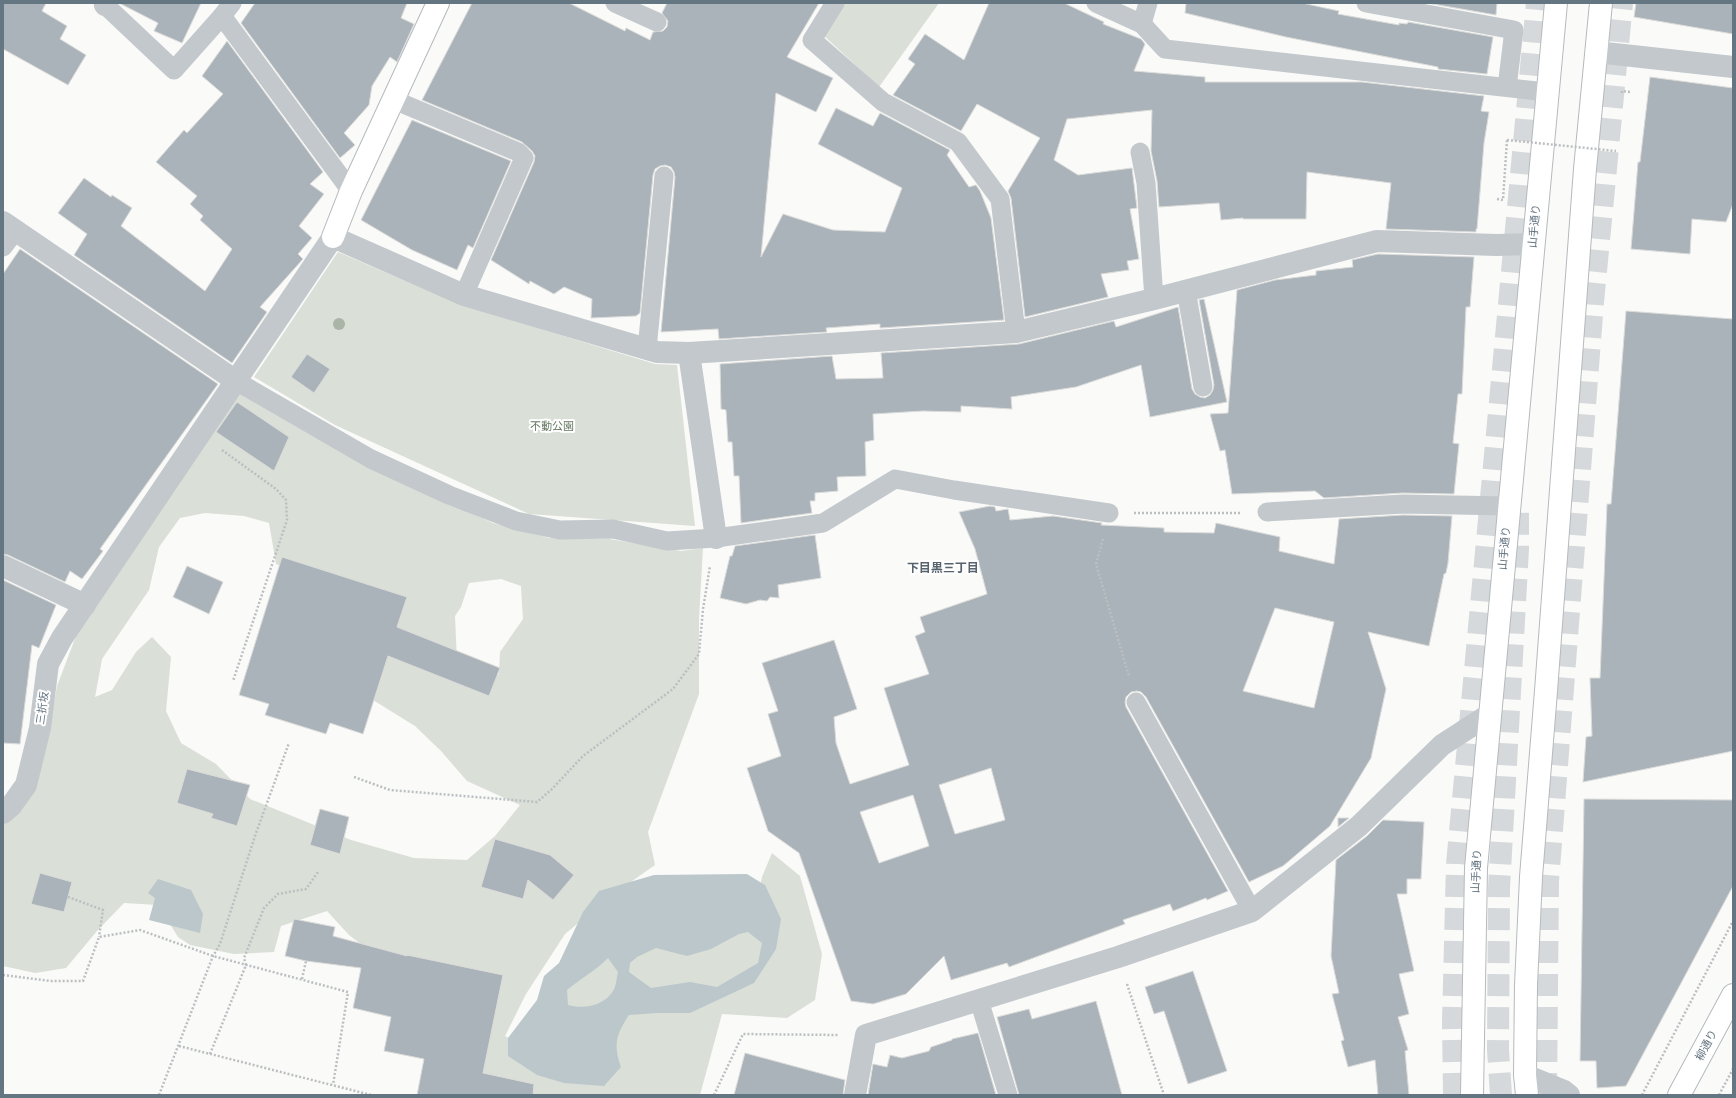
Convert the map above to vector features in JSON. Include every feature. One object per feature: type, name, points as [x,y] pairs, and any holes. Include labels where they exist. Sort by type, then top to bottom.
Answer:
[{"type":"main road","points":[[333,237],[351,191],[438,3]]},
{"type":"main road","name":"山手通り","points":[[1472,1095],[1476,868],[1546,92],[1556,3]]},
{"type":"main road","points":[[1526,1085],[1526,985],[1531,877],[1585,169],[1601,3]]},
{"type":"main road","name":"柳通り","points":[[1679,1095],[1733,995]]},
{"type":"street","points":[[1596,52],[1733,67]]},
{"type":"street","points":[[7,233],[236,381]]},
{"type":"street","points":[[333,237],[464,295],[657,352],[689,353],[1016,332],[1154,299],[1377,241],[1496,245],[1533,244]]},
{"type":"street","name":"三折坂","points":[[3,813],[26,785],[40,728],[48,664],[62,638],[333,237]]},
{"type":"street","points":[[689,353],[716,538]]},
{"type":"street","points":[[3,566],[85,605]]},
{"type":"street","points":[[855,1095],[866,1035],[1118,957],[1252,912],[1359,826],[1442,745],[1490,714]]},
{"type":"street","points":[[1526,1085],[1564,1091],[1569,1095]]},
{"type":"lane","points":[[615,3],[657,22]]},
{"type":"lane","points":[[835,3],[812,40],[883,102],[958,142],[1000,199],[1016,332]]},
{"type":"lane","points":[[1096,3],[1142,24],[1165,49],[1546,92]]},
{"type":"lane","points":[[1142,24],[1148,3]]},
{"type":"lane","points":[[1366,3],[1514,30],[1507,87]]},
{"type":"lane","points":[[104,4],[174,70],[227,10],[351,191]]},
{"type":"lane","points":[[394,100],[518,152],[524,158],[464,295]]},
{"type":"lane","points":[[1140,152],[1146,183],[1154,299]]},
{"type":"lane","points":[[647,349],[664,176]]},
{"type":"lane","points":[[1186,290],[1202,387]]},
{"type":"lane","points":[[236,381],[371,459],[449,495],[516,521],[560,530],[613,529],[667,541],[716,538],[822,523],[895,479],[954,490],[1109,513]]},
{"type":"lane","points":[[1267,512],[1402,504],[1508,506]]},
{"type":"lane","points":[[1136,702],[1252,912]]},
{"type":"lane","points":[[979,1000],[1008,1095]]},
{"type":"path","points":[[1622,91],[1631,92]]},
{"type":"path","points":[[1498,199],[1503,200],[1507,140],[1616,152]]},
{"type":"path","points":[[200,434],[276,489],[286,500],[287,520],[233,681]]},
{"type":"path","points":[[1136,702],[1096,564],[1109,513],[1267,512]]},
{"type":"path","points":[[354,777],[390,790],[537,802],[551,790],[583,756],[673,689],[698,654],[706,588],[716,538]]},
{"type":"path","points":[[159,1095],[213,956],[220,944],[256,833],[289,743]]},
{"type":"path","points":[[210,1054],[246,965],[244,958],[264,908],[278,894],[306,889],[318,872]]},
{"type":"path","points":[[3,975],[50,981],[83,981],[99,937],[103,910],[68,897]]},
{"type":"path","points":[[1642,1095],[1733,921]]},
{"type":"path","points":[[99,937],[140,930],[213,956],[348,992],[333,1085]]},
{"type":"path","points":[[1118,957],[1164,1095]]},
{"type":"path","points":[[302,979],[306,961]]},
{"type":"path","points":[[714,1095],[743,1034],[866,1035]]},
{"type":"path","points":[[179,1046],[371,1095]]},
{"type":"path","points":[[1719,1095],[1733,1069]]},
{"type":"green space","points":[[841,3],[939,3],[879,87],[821,33]]},
{"type":"green space","name":"不動公園","points":[[338,252],[459,304],[655,364],[677,365],[695,526],[529,514],[335,425],[254,377]]},
{"type":"green space","points":[[239,393],[393,477],[493,523],[549,538],[609,539],[681,551],[703,548],[699,618],[699,694],[648,832],[655,865],[611,896],[565,934],[526,994],[505,1036],[526,1048],[562,969],[756,906],[762,877],[772,853],[800,876],[822,954],[815,1000],[787,1018],[722,1014],[700,1095],[512,1095],[464,1079],[371,952],[349,935],[327,911],[281,926],[274,952],[234,954],[190,945],[178,937],[158,905],[124,903],[97,931],[66,968],[35,973],[3,966],[3,820],[47,741],[57,686],[84,615]],"holes":[[[205,513],[244,516],[269,523],[276,564],[333,586],[373,700],[415,726],[441,751],[467,781],[520,805],[495,836],[467,860],[414,858],[351,840],[250,799],[216,764],[181,743],[166,711],[171,657],[152,637],[136,652],[112,690],[95,697],[102,659],[149,590],[159,547],[180,518]],[[501,579],[521,586],[523,619],[500,652],[499,674],[479,687],[457,662],[455,616],[461,607],[469,583]]]},
{"type":"shaded area","points":[[747,874],[765,885],[781,919],[776,949],[754,983],[690,1013],[629,1015],[621,1028],[617,1040],[617,1052],[621,1067],[604,1086],[564,1083],[537,1075],[508,1056],[508,1038],[537,1000],[544,976],[559,963],[583,912],[599,891],[654,875]],"holes":[[[748,932],[762,943],[758,963],[717,987],[690,982],[651,988],[629,972],[630,963],[637,957],[656,948],[687,956],[711,949],[739,934]],[[608,958],[618,972],[615,987],[612,993],[607,998],[595,1005],[581,1007],[568,1005],[567,990]]]},
{"type":"shaded area","points":[[158,879],[191,890],[203,914],[200,933],[149,920],[155,898],[148,893]]},
{"type":"building","points":[[3,3],[46,3],[42,11],[67,26],[60,39],[86,55],[68,85],[3,49]]},
{"type":"building","points":[[119,3],[201,3],[182,43],[154,31],[158,23]]},
{"type":"building","points":[[255,3],[407,3],[401,18],[414,24],[397,62],[390,57],[372,86],[369,105],[344,133],[355,145],[340,158],[241,23]]},
{"type":"building","points":[[472,3],[569,3],[625,31],[626,28],[650,40],[653,32],[663,31],[667,27],[668,21],[662,13],[667,3],[819,3],[787,57],[833,78],[816,112],[776,93],[761,257],[783,214],[833,230],[885,232],[902,188],[818,144],[836,108],[873,126],[880,113],[950,150],[947,155],[969,187],[976,185],[980,191],[991,218],[1004,320],[880,328],[880,324],[826,328],[827,332],[719,339],[718,329],[661,332],[675,177],[671,167],[665,165],[655,169],[653,175],[640,313],[636,316],[591,318],[592,299],[564,287],[554,294],[530,281],[529,284],[491,260],[534,162],[535,156],[532,151],[522,142],[422,100]]},
{"type":"building","points":[[989,3],[1064,3],[1104,22],[1103,24],[1141,39],[1145,44],[1134,71],[1205,77],[1205,82],[1362,82],[1484,96],[1481,111],[1489,112],[1484,143],[1476,232],[1386,229],[1391,183],[1307,172],[1306,219],[1243,218],[1221,220],[1219,203],[1159,207],[1157,181],[1151,151],[1152,110],[1067,119],[1054,160],[1078,175],[1132,168],[1137,208],[1130,209],[1139,259],[1127,261],[1129,270],[1101,274],[1108,297],[1025,317],[1011,198],[1008,191],[1040,138],[977,104],[961,131],[893,95],[915,64],[908,59],[925,34],[964,60]]},
{"type":"building","points":[[1186,3],[1302,3],[1339,11],[1338,14],[1399,25],[1399,23],[1407,24],[1408,22],[1493,37],[1487,74],[1438,69],[1438,67],[1286,37],[1185,13]]},
{"type":"building","points":[[1427,3],[1497,3],[1496,15]]},
{"type":"building","points":[[1636,3],[1733,3],[1733,34],[1634,17]]},
{"type":"building","points":[[227,41],[323,172],[310,184],[324,194],[299,226],[312,238],[298,254],[303,259],[260,307],[267,312],[232,363],[74,255],[87,234],[58,213],[84,178],[111,197],[112,195],[132,208],[121,226],[205,291],[232,249],[200,220],[203,216],[190,204],[197,196],[156,162],[184,130],[187,133],[223,94],[202,76]]},
{"type":"building","points":[[1650,77],[1733,88],[1733,204],[1726,222],[1692,219],[1690,254],[1631,249],[1638,162],[1640,162]]},
{"type":"building","points":[[412,120],[511,161],[473,248],[468,245],[457,270],[412,250],[361,220]]},
{"type":"building","points":[[20,249],[218,384],[100,549],[103,551],[82,579],[70,571],[65,582],[3,554],[3,274]]},
{"type":"building","points":[[1378,254],[1474,257],[1470,307],[1466,307],[1462,394],[1458,394],[1453,443],[1459,444],[1454,494],[1402,493],[1324,498],[1315,491],[1232,494],[1225,450],[1220,451],[1210,414],[1228,413],[1237,290],[1275,280],[1316,275],[1316,271],[1353,267],[1352,260]]},
{"type":"building","points":[[1204,299],[1227,402],[1150,417],[1141,365],[1076,387],[1011,397],[1012,409],[961,406],[961,412],[923,411],[873,414],[874,440],[865,442],[866,476],[837,477],[838,491],[815,493],[815,501],[810,501],[812,513],[741,523],[739,476],[734,476],[732,442],[728,442],[726,410],[721,409],[720,364],[832,356],[836,379],[883,378],[881,353],[1019,344],[1114,321],[1116,327],[1178,307],[1192,389],[1195,394],[1205,398],[1210,395],[1214,385],[1199,300]]},
{"type":"building","points":[[1626,311],[1733,319],[1733,751],[1583,782],[1586,737],[1592,736],[1590,678],[1600,678],[1607,504],[1611,504]]},
{"type":"building","points":[[307,354],[330,369],[314,393],[291,377]]},
{"type":"building","points":[[237,402],[289,437],[274,471],[216,432]]},
{"type":"building","points":[[990,506],[995,507],[996,511],[1008,509],[1010,520],[1053,516],[1102,523],[1101,525],[1164,528],[1164,532],[1214,533],[1216,523],[1280,537],[1279,551],[1334,564],[1339,519],[1403,515],[1452,516],[1448,563],[1446,573],[1444,574],[1429,646],[1368,632],[1386,689],[1371,758],[1330,826],[1283,866],[1249,882],[1146,697],[1141,692],[1131,692],[1126,697],[1126,707],[1228,891],[1207,900],[1206,898],[1173,911],[1170,904],[1123,920],[1125,924],[1009,967],[1007,963],[951,980],[944,956],[906,994],[873,1004],[851,1001],[799,853],[768,831],[747,768],[781,756],[768,714],[778,711],[762,663],[834,640],[857,709],[834,717],[836,743],[850,784],[909,765],[884,688],[929,674],[915,636],[925,632],[920,617],[987,594],[975,549],[959,512]],"holes":[[[1275,608],[1334,622],[1314,708],[1243,691]],[[991,768],[1005,820],[955,834],[939,785]],[[913,795],[929,846],[879,863],[860,812]]]},
{"type":"building","points":[[815,535],[821,578],[778,585],[779,598],[770,597],[767,601],[760,600],[746,604],[720,598],[730,556],[732,556],[735,546]]},
{"type":"building","points":[[282,557],[407,597],[397,627],[500,668],[489,696],[388,656],[363,734],[330,723],[326,734],[265,715],[269,704],[239,695]]},
{"type":"building","points":[[187,566],[223,582],[209,614],[173,597]]},
{"type":"building","points":[[3,580],[56,605],[39,648],[32,645],[20,744],[3,743]]},
{"type":"building","points":[[187,769],[250,785],[237,826],[211,818],[213,814],[177,803]]},
{"type":"building","points":[[1584,799],[1733,800],[1733,886],[1626,1086],[1597,1088],[1596,1061],[1580,1061]]},
{"type":"building","points":[[320,809],[349,817],[340,854],[310,845]]},
{"type":"building","points":[[1338,818],[1349,818],[1338,827]]},
{"type":"building","points":[[1383,820],[1424,822],[1421,879],[1407,879],[1407,894],[1397,894],[1414,971],[1399,974],[1409,1014],[1398,1017],[1408,1050],[1405,1051],[1409,1095],[1378,1095],[1375,1060],[1348,1067],[1341,1041],[1344,1040],[1332,994],[1339,993],[1331,956],[1336,860],[1367,836]]},
{"type":"building","points":[[495,839],[550,855],[574,875],[553,900],[528,880],[523,899],[481,887]]},
{"type":"building","points":[[40,873],[72,882],[64,912],[31,904]]},
{"type":"building","points":[[294,919],[335,927],[333,936],[407,956],[503,975],[483,1073],[534,1084],[533,1095],[417,1095],[424,1059],[384,1051],[391,1017],[353,1008],[361,968],[306,961],[285,956]]},
{"type":"building","points":[[1193,971],[1227,1071],[1188,1084],[1164,1011],[1154,1014],[1145,987]]},
{"type":"building","points":[[1096,1001],[1122,1095],[1019,1095],[997,1017],[1029,1009],[1032,1019]]},
{"type":"building","points":[[978,1033],[996,1095],[868,1095],[873,1064],[887,1067],[890,1055],[902,1058],[929,1051],[931,1047],[952,1039]]},
{"type":"building","points":[[745,1053],[845,1080],[843,1095],[734,1095]]},
{"type":"tunnel","points":[[1454,1095],[1453,1022],[1457,864],[1537,3]]},
{"type":"tunnel","points":[[1546,1095],[1548,881],[1593,302],[1622,3]]},
{"type":"tunnel","points":[[1501,1095],[1498,1050],[1499,888],[1518,549],[1518,504]]},
{"type":"district","name":"下目黒三丁目","points":[[943,568]]}]
